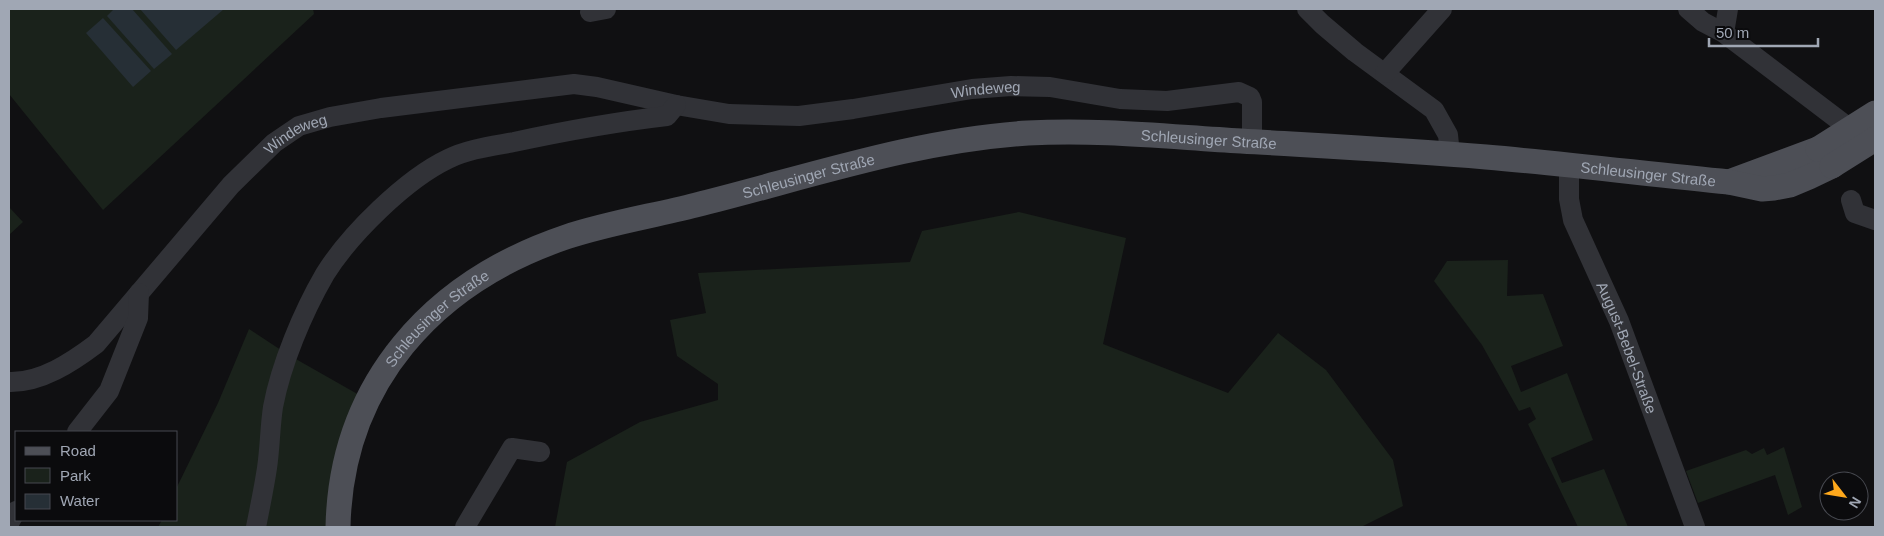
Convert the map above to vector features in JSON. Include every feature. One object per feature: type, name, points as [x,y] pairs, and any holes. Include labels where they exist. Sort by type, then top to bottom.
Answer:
[{"type":"main road","name":"Schleusinger Straße","points":[[1825,157],[1875,114]]},
{"type":"main road","name":"Schleusinger Straße","points":[[338,527],[344,473],[353,435],[368,400],[388,365],[426,319],[450,298],[500,265],[569,236],[630,220],[694,206],[914,149],[1027,133],[1080,133],[1450,154],[1729,182],[1825,157],[1875,140]]},
{"type":"street","points":[[1307,9],[1355,52],[1434,110],[1448,135],[1450,154]]},
{"type":"street","points":[[1385,73],[1442,9]]},
{"type":"street","points":[[1688,9],[1703,22],[1724,33],[1875,148]]},
{"type":"street","points":[[1724,33],[1728,9]]},
{"type":"street","name":"Windeweg","points":[[9,382],[32,378],[55,370],[76,359],[96,344],[231,185],[274,143],[299,126],[330,117],[380,108],[574,84],[729,114],[799,116],[972,89],[1011,86],[1050,87],[1120,99],[1167,101],[1239,92],[1250,97],[1252,102],[1252,142]]},
{"type":"street","points":[[256,527],[267,468],[273,407],[287,354],[325,274],[345,248],[388,201],[414,180],[449,158],[477,150],[576,129],[667,116],[676,105]]},
{"type":"street","name":"August-Bebel-Straße","points":[[1569,165],[1569,199],[1573,220],[1619,320],[1695,527]]},
{"type":"street","points":[[1851,200],[1855,213],[1875,220]]},
{"type":"street","points":[[78,431],[109,391],[138,318],[139,293]]},
{"type":"street","points":[[465,527],[512,448],[540,452]]},
{"type":"green space","points":[[9,9],[313,9],[314,14],[103,210],[9,94]]},
{"type":"green space","points":[[9,207],[23,222],[9,235]]},
{"type":"green space","points":[[1019,212],[1126,238],[1103,344],[1228,393],[1278,333],[1326,370],[1393,460],[1403,506],[1361,527],[555,527],[567,462],[640,422],[718,400],[718,384],[677,356],[670,320],[706,313],[698,273],[910,262],[922,231]]},
{"type":"green space","points":[[1508,260],[1507,296],[1543,294],[1563,346],[1511,366],[1521,392],[1567,373],[1593,440],[1551,458],[1562,483],[1604,469],[1628,527],[1578,527],[1528,424],[1536,419],[1530,407],[1519,411],[1482,345],[1434,281],[1447,261]]},
{"type":"green space","points":[[249,329],[287,354],[368,400],[338,527],[158,527],[161,521],[178,521],[178,485],[218,403]]},
{"type":"green space","points":[[1784,447],[1802,507],[1788,515],[1775,475],[1698,503],[1686,471],[1746,450],[1752,454],[1764,448],[1767,455]]},
{"type":"water","points":[[114,9],[132,9],[172,54],[154,69],[107,16]]},
{"type":"water","points":[[140,9],[224,9],[176,50]]},
{"type":"water","points":[[103,18],[151,71],[133,87],[86,33]]}]
